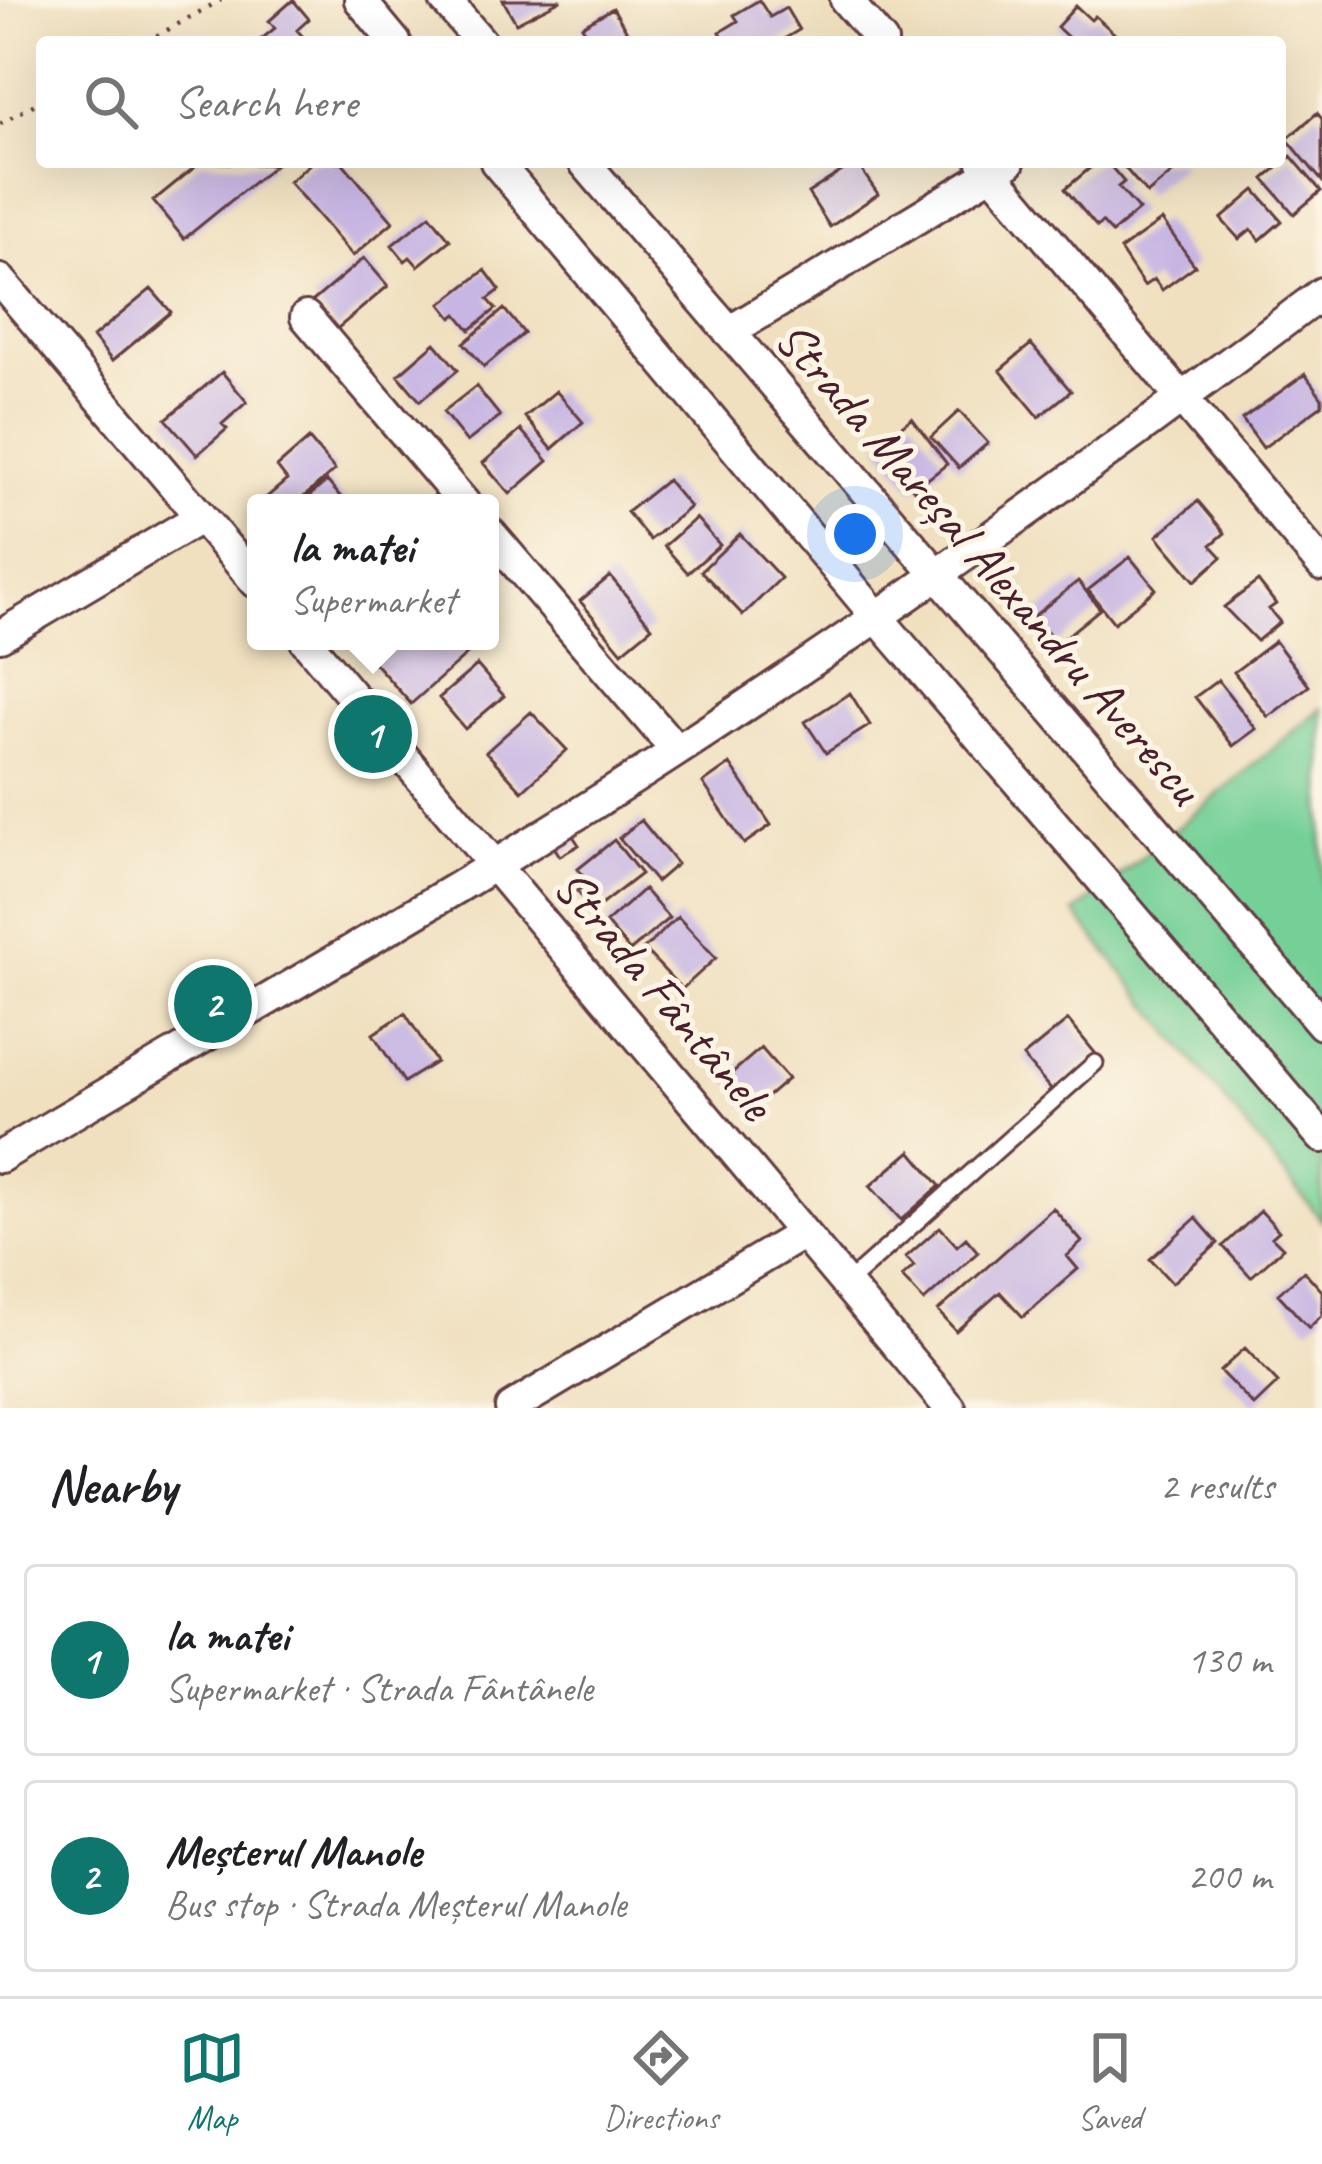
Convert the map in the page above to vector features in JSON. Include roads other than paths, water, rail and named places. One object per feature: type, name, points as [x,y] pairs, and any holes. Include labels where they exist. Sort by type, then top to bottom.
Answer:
[{"type":"street","points":[[360,0],[390,36]]},
{"type":"street","points":[[445,0],[476,36]]},
{"type":"street","points":[[850,1],[877,36]]},
{"type":"street","points":[[501,168],[1322,1137]]},
{"type":"street","name":"Strada Mareșal Alexandru Averescu","points":[[589,168],[1322,1024]]},
{"type":"street","points":[[729,332],[990,168]]},
{"type":"street","points":[[997,168],[1181,399],[1322,565]]},
{"type":"street","points":[[0,280],[247,571]]},
{"type":"street","points":[[0,1157],[494,865],[676,750],[937,577],[1322,292]]},
{"type":"street","points":[[306,317],[456,494]]},
{"type":"street","points":[[0,636],[201,517]]},
{"type":"street","points":[[499,544],[676,750]]},
{"type":"street","name":"Strada Fântânele","points":[[313,650],[950,1408]]},
{"type":"street","points":[[511,1408],[802,1234]]},
{"type":"lane","points":[[845,1285],[1095,1064]]},
{"type":"place","name":"la matei","points":[[373,734]]},
{"type":"place","name":"Meșterul Manole","points":[[213,1004]]}]
